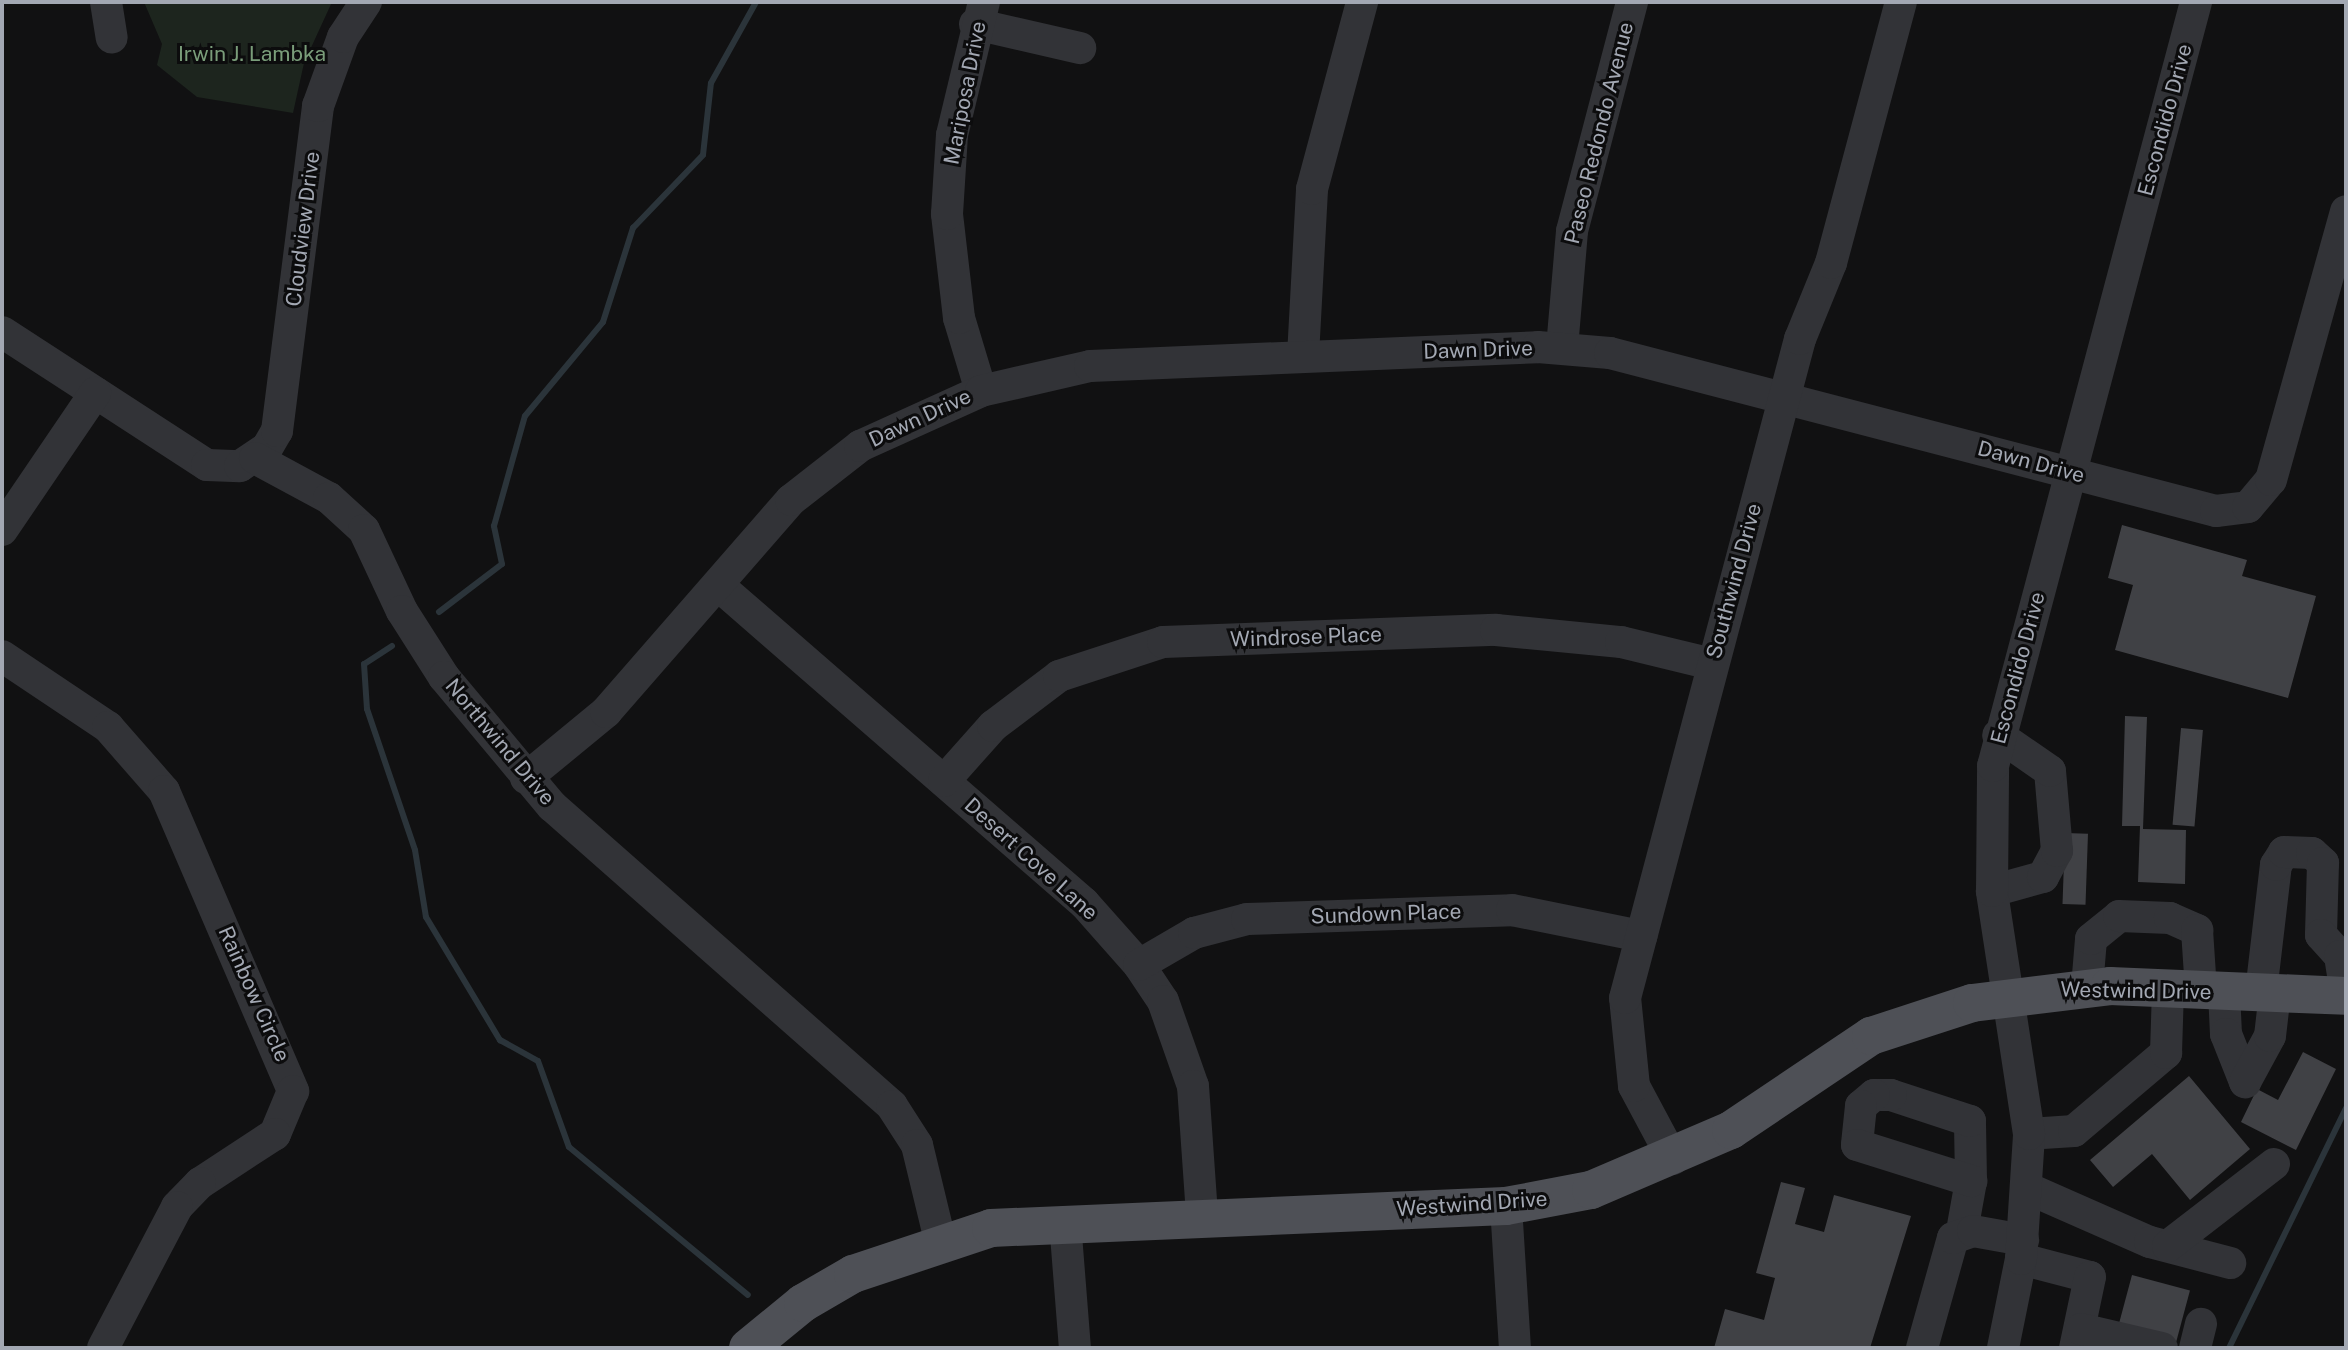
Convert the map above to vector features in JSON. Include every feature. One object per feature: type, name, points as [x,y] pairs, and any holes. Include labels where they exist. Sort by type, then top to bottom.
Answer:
[{"type":"main road","name":"Westwind Drive","points":[[748,1348],[803,1303],[853,1274],[940,1240],[1065,1222],[1506,1206],[1591,1190],[1673,1160],[1731,1130],[1871,1036],[2007,996],[2087,987],[2346,994]]},
{"type":"street","points":[[106,2],[111,38]]},
{"type":"street","name":"Cloudview Drive","points":[[255,458],[277,430],[318,106],[342,37],[366,2]]},
{"type":"street","points":[[1303,356],[1304,251],[1312,189],[1362,2]]},
{"type":"street","name":"Paseo Redondo Avenue","points":[[1562,348],[1573,230],[1632,2]]},
{"type":"street","name":"Southwind Drive","points":[[1673,1160],[1644,1112],[1628,1065],[1625,998],[1785,396],[1831,263],[1901,2]]},
{"type":"street","name":"Escondido Drive","points":[[2003,1348],[2022,1250],[2029,1189],[2029,1134],[1992,891],[1989,797],[1998,735],[2196,2]]},
{"type":"street","points":[[980,13],[1080,48]]},
{"type":"street","name":"Mariposa Drive","points":[[980,13],[952,135],[947,214],[959,318],[981,391]]},
{"type":"street","name":"Dawn Drive","points":[[526,778],[606,712],[718,585],[755,537],[825,472],[915,417],[981,391],[1090,366],[1562,348],[1658,363],[2216,511],[2248,507],[2271,480],[2346,211]]},
{"type":"street","points":[[2,332],[207,465],[240,466],[255,458]]},
{"type":"street","points":[[2,530],[94,393]]},
{"type":"street","name":"Northwind Drive","points":[[255,458],[329,498],[364,530],[402,611],[444,677],[526,778],[614,864],[892,1106],[917,1145],[940,1240]]},
{"type":"street","name":"Desert Cove Lane","points":[[718,585],[1084,903],[1139,965],[1163,1001],[1193,1086],[1202,1216]]},
{"type":"street","name":"Windrose Place","points":[[944,781],[993,726],[1059,676],[1163,642],[1496,630],[1621,642],[1712,664]]},
{"type":"street","name":"Rainbow Circle","points":[[2,656],[108,727],[164,791],[293,1091],[275,1134],[200,1183],[177,1207],[103,1348]]},
{"type":"street","points":[[1992,891],[2043,877],[2057,851],[2050,771],[1998,735]]},
{"type":"street","points":[[2198,990],[2227,1034],[2245,1082],[2270,1036],[2268,993],[2276,865],[2284,852],[2312,853],[2323,863],[2321,935],[2340,956],[2346,994]]},
{"type":"street","name":"Sundown Place","points":[[1139,965],[1194,933],[1247,919],[1512,910],[1641,936]]},
{"type":"street","points":[[2029,1134],[2074,1131],[2166,1053],[2198,990],[2197,930],[2170,918],[2119,916],[2091,939],[2087,987]]},
{"type":"street","points":[[2168,1246],[2274,1164]]},
{"type":"street","points":[[1922,1348],[1948,1250],[1962,1231],[1971,1181]]},
{"type":"street","points":[[2029,1189],[2168,1246],[2230,1263]]},
{"type":"street","points":[[1506,1206],[1514,1348]]},
{"type":"street","points":[[1065,1222],[1075,1348]]},
{"type":"street","points":[[1962,1231],[2022,1250],[2090,1278],[2078,1339],[2162,1348]]},
{"type":"green space","name":"Irwin J. Lambka","points":[[144,2],[332,2],[304,63],[293,113],[197,97],[157,65],[162,44]]},
{"type":"building","points":[[2122,525],[2247,560],[2242,576],[2316,596],[2288,698],[2115,650],[2133,585],[2108,578]]},
{"type":"building","points":[[2125,716],[2147,717],[2143,829],[2186,830],[2185,884],[2138,882],[2140,826],[2122,826]]},
{"type":"building","points":[[2181,728],[2203,730],[2194,827],[2173,825]]},
{"type":"building","points":[[2065,833],[2088,834],[2086,905],[2063,904]]},
{"type":"building","points":[[2303,1052],[2336,1069],[2296,1150],[2241,1122],[2257,1089],[2278,1100]]},
{"type":"building","points":[[2189,1076],[2250,1149],[2190,1200],[2152,1154],[2113,1187],[2090,1160]]},
{"type":"building","points":[[1781,1182],[1805,1188],[1795,1224],[1824,1232],[1834,1195],[1911,1216],[1870,1348],[1714,1348],[1725,1309],[1764,1320],[1775,1278],[1756,1273]]},
{"type":"building","points":[[2132,1275],[2190,1291],[2175,1348],[2117,1332]]},
{"type":"waterway","points":[[439,612],[502,564],[494,526],[525,416],[603,322],[633,228],[703,155],[711,83],[756,2]]},
{"type":"waterway","points":[[392,646],[364,664],[367,709],[415,850],[426,917],[500,1040],[538,1061],[569,1147],[748,1295]]},
{"type":"waterway","points":[[2229,1348],[2346,1108]]}]
